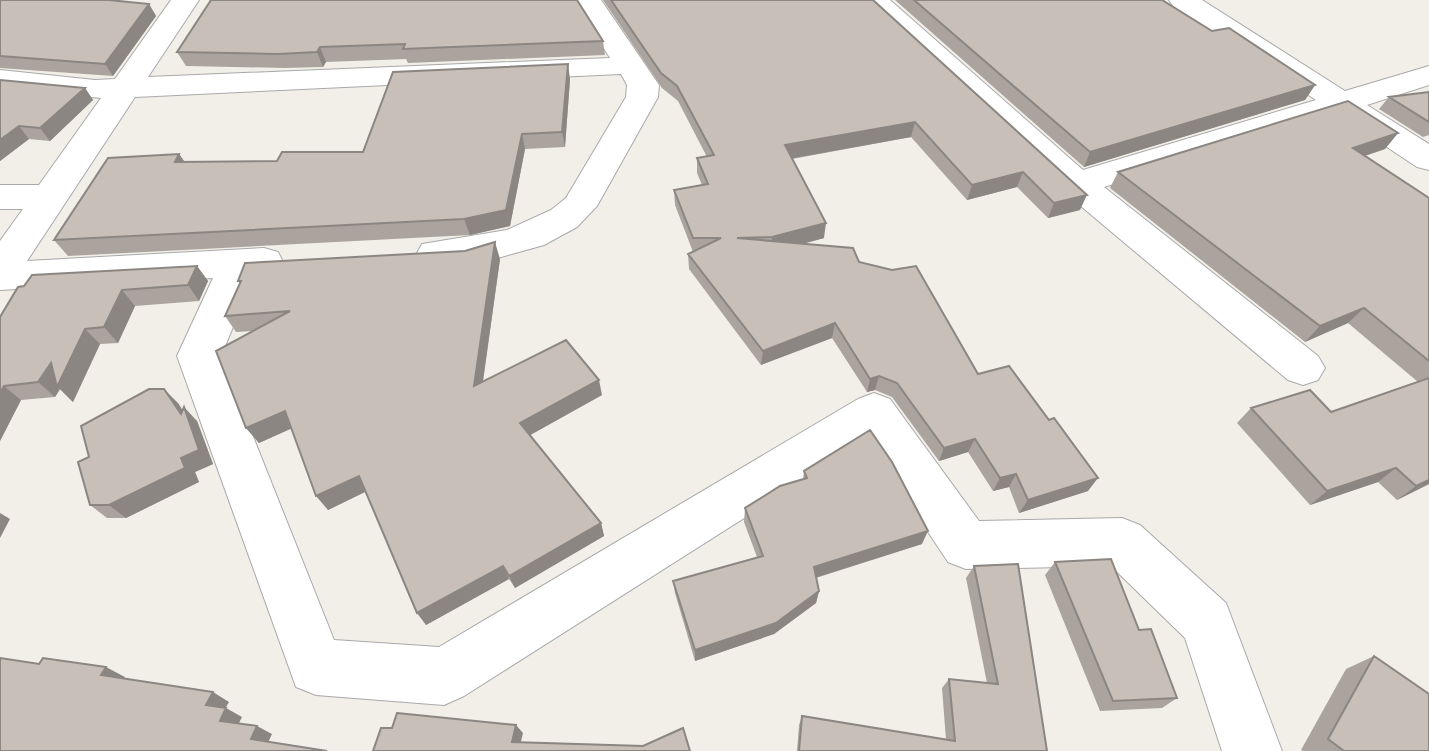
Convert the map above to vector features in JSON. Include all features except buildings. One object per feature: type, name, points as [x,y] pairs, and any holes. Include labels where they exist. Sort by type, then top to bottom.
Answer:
[{"type":"street","points":[[408,254],[470,251],[521,240],[565,219],[579,206],[642,97],[643,85],[587,0]]},
{"type":"street","points":[[874,0],[1077,184],[1303,368]]},
{"type":"street","points":[[1183,0],[1429,159]]},
{"type":"street","points":[[144,4],[183,2]]},
{"type":"street","points":[[0,273],[183,2]]},
{"type":"street","points":[[0,79],[95,89],[630,64]]},
{"type":"street","points":[[1077,184],[1314,108],[1344,102],[1429,75]]},
{"type":"street","points":[[0,197],[51,197]]},
{"type":"street","points":[[0,273],[300,260]]},
{"type":"street","points":[[239,264],[199,356],[316,667],[444,676],[874,412],[966,545],[1122,542],[1207,622],[1252,751]]}]
